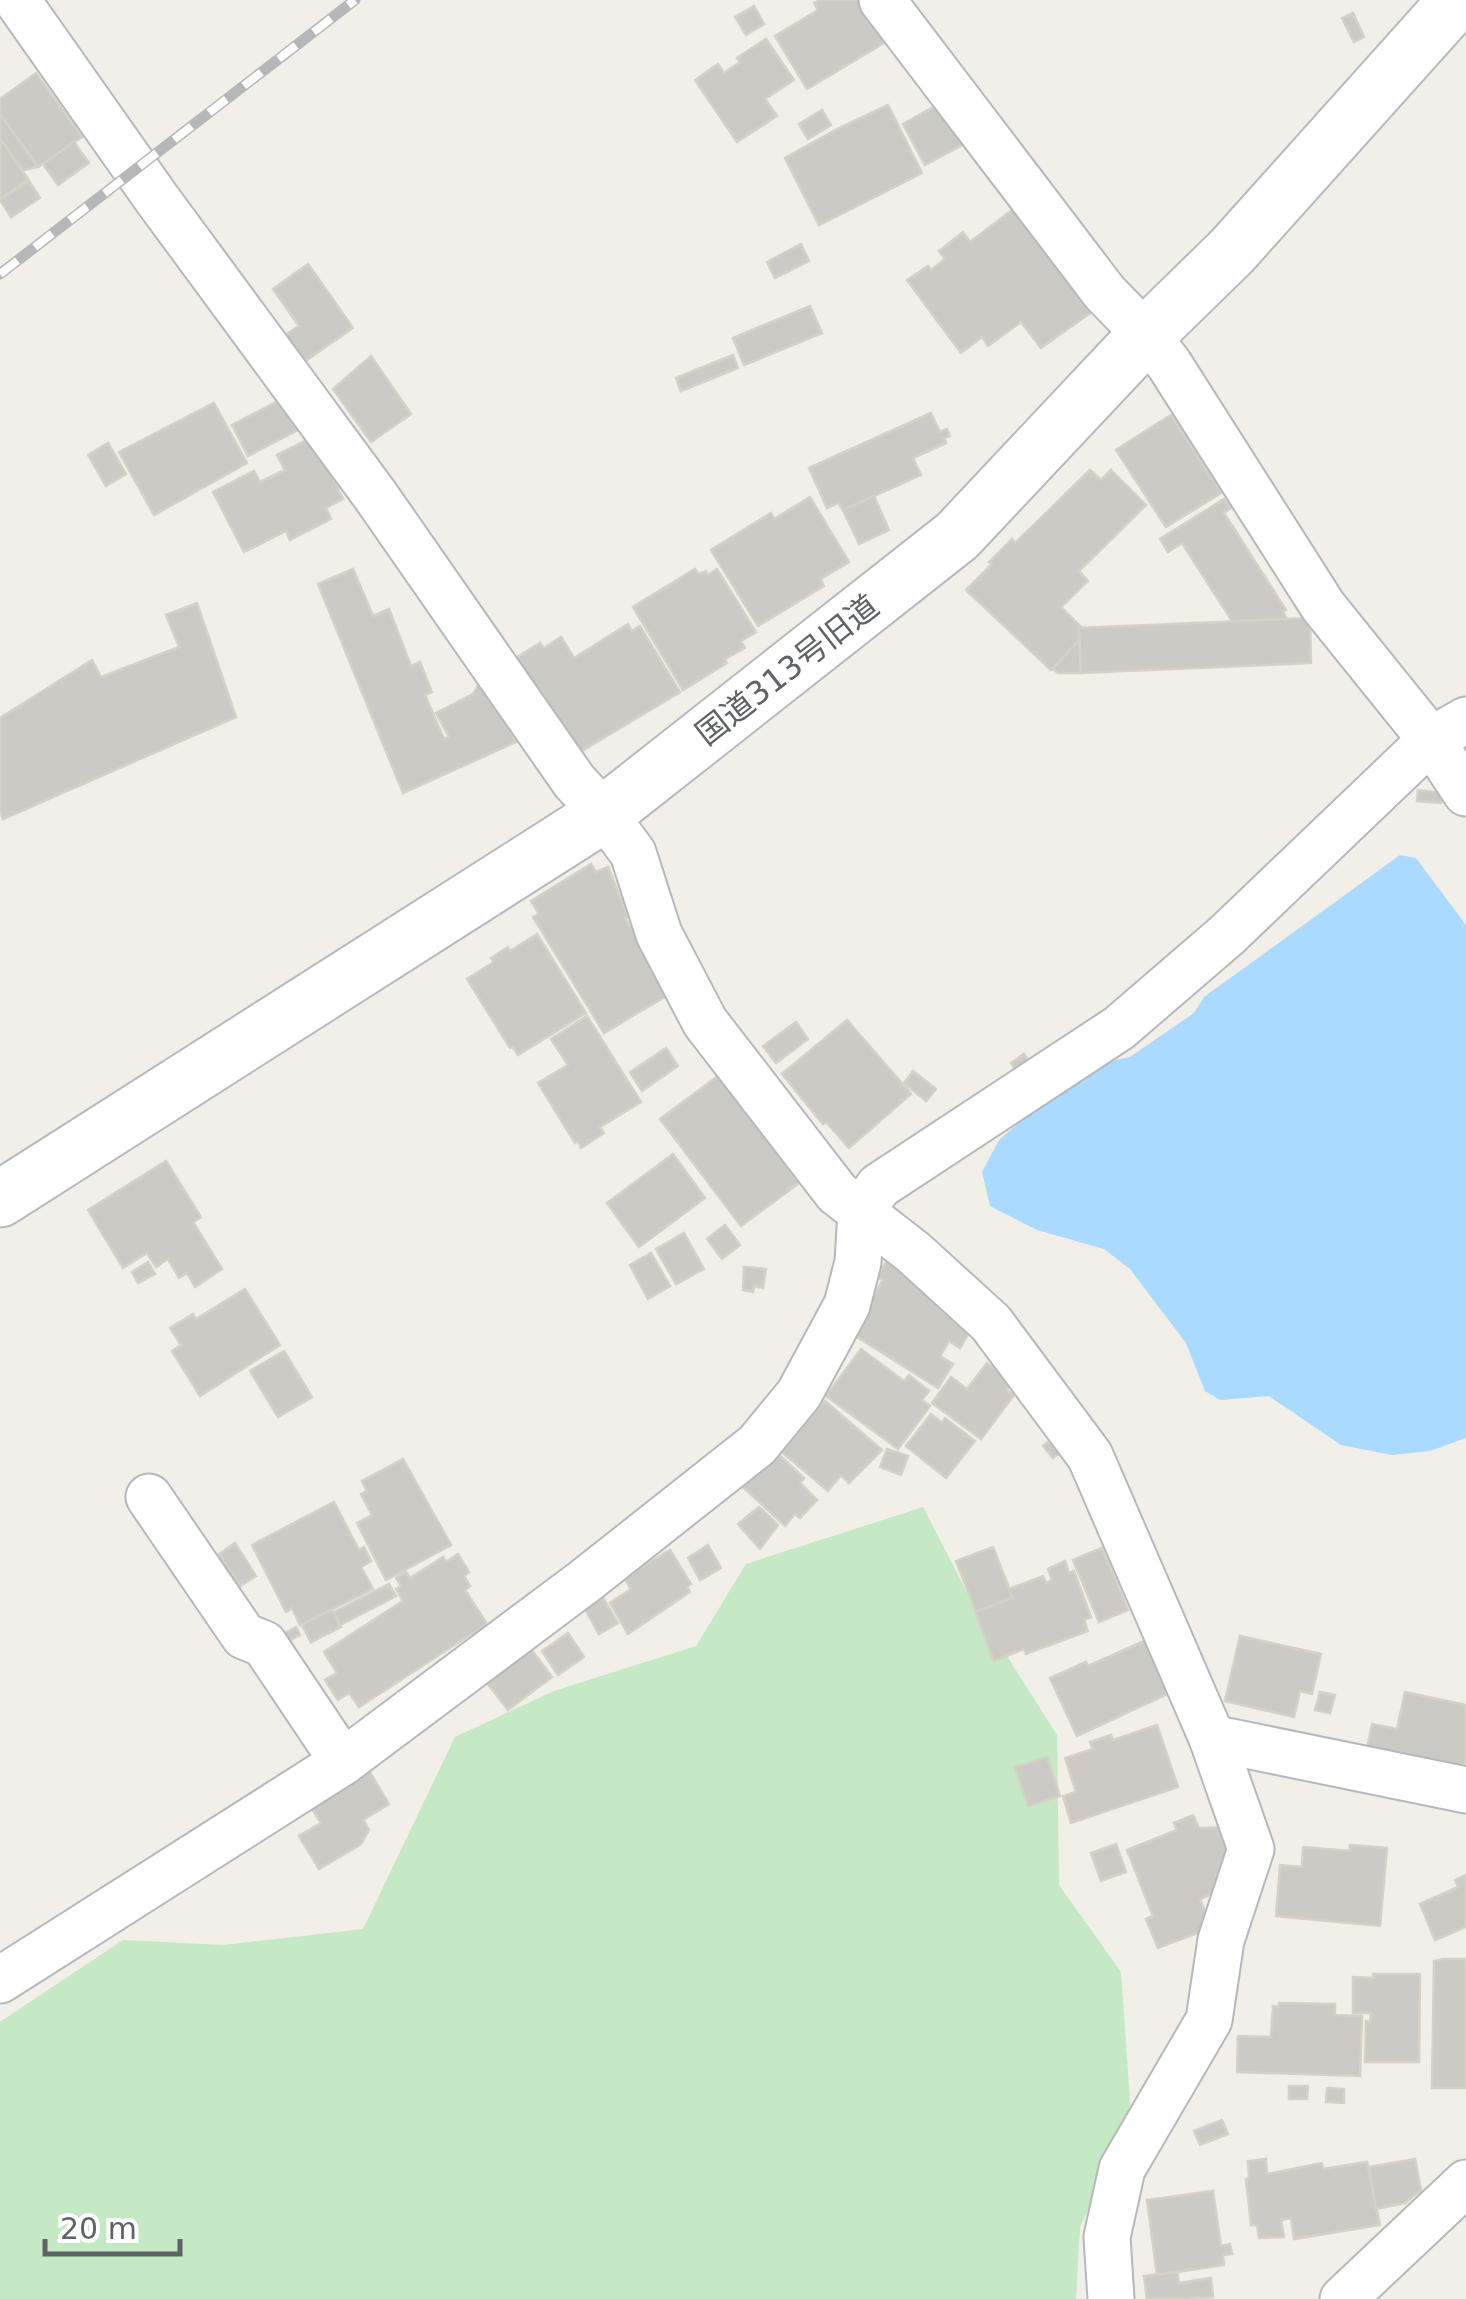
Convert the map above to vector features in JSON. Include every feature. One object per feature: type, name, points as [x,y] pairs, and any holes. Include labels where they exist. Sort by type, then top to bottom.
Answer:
[{"type":"street","points":[[18,0],[157,199],[375,495],[574,781],[633,853],[659,934],[705,1022],[837,1193],[914,1252],[991,1324],[1090,1456],[1212,1738],[1251,1849],[1221,1940],[1209,2020],[1122,2169],[1107,2237],[1111,2299]]},
{"type":"street","points":[[882,0],[1105,293],[1168,364],[1324,606],[1448,730],[1466,792]]},
{"type":"street","name":"国道313号旧道","points":[[0,1199],[604,814],[957,536],[1232,251],[1457,0]]},
{"type":"street","points":[[0,1980],[344,1762],[585,1581],[757,1445],[799,1394],[847,1305],[858,1262],[861,1211],[879,1186],[1119,1028],[1227,935],[1448,730]]},
{"type":"street","points":[[149,1497],[244,1636],[264,1644],[344,1762]]},
{"type":"street","points":[[1212,1738],[1466,1790]]},
{"type":"street","points":[[1343,2299],[1466,2183]]},
{"type":"green space","points":[[923,1507],[969,1596],[1057,1735],[1059,1885],[1121,1972],[1131,2115],[1080,2227],[1076,2299],[0,2299],[0,2022],[123,1940],[224,1945],[363,1929],[455,1737],[554,1691],[696,1646],[746,1564]]},
{"type":"water","points":[[1400,855],[1416,858],[1466,925],[1466,1438],[1430,1451],[1392,1455],[1341,1445],[1269,1396],[1220,1400],[1205,1391],[1186,1343],[1130,1269],[1104,1249],[1037,1230],[990,1206],[982,1172],[999,1140],[1086,1066],[1130,1057],[1194,1013],[1204,997]]},
{"type":"building","points":[[858,0],[889,40],[807,89],[775,36],[818,10],[814,3]]},
{"type":"building","points":[[754,6],[764,24],[746,35],[735,17]]},
{"type":"building","points":[[1353,13],[1364,37],[1354,42],[1342,18]]},
{"type":"building","points":[[766,39],[794,80],[765,99],[777,116],[737,142],[695,80],[718,64],[724,73],[740,62],[737,58]]},
{"type":"building","points":[[36,73],[82,137],[38,167],[0,114],[0,99]]},
{"type":"building","points":[[941,103],[964,144],[925,165],[903,124]]},
{"type":"building","points":[[888,105],[922,173],[819,225],[785,158]]},
{"type":"building","points":[[822,110],[831,125],[808,139],[799,124]]},
{"type":"building","points":[[0,114],[38,167],[23,170],[0,139]]},
{"type":"building","points":[[0,139],[28,179],[0,199]]},
{"type":"building","points":[[74,142],[89,163],[58,185],[43,164]]},
{"type":"building","points":[[29,181],[40,198],[11,217],[0,200]]},
{"type":"building","points":[[1016,207],[1093,311],[1041,348],[1021,322],[988,346],[982,337],[961,353],[907,280],[945,259],[939,251],[963,232],[970,242]]},
{"type":"building","points":[[801,244],[809,261],[775,278],[767,262]]},
{"type":"building","points":[[308,264],[353,328],[304,362],[285,335],[299,326],[273,289]]},
{"type":"building","points":[[810,306],[822,333],[744,365],[733,338]]},
{"type":"building","points":[[733,355],[738,368],[681,391],[676,378]]},
{"type":"building","points":[[371,356],[411,414],[371,442],[333,389]]},
{"type":"building","points":[[280,400],[296,431],[248,456],[232,425]]},
{"type":"building","points":[[214,403],[247,463],[154,515],[119,452]]},
{"type":"building","points":[[931,413],[940,432],[947,429],[950,436],[944,438],[946,443],[913,458],[921,475],[843,510],[838,503],[827,508],[809,468]]},
{"type":"building","points":[[1171,415],[1221,493],[1166,527],[1116,450]]},
{"type":"building","points":[[309,439],[343,499],[326,508],[331,519],[290,540],[286,531],[244,552],[213,492],[254,471],[260,482],[285,470],[277,455]]},
{"type":"building","points":[[108,443],[126,474],[106,486],[88,455]]},
{"type":"building","points":[[1090,470],[1101,480],[1111,470],[1146,505],[1079,571],[1088,581],[1061,607],[1082,628],[1079,640],[1051,670],[966,590],[1012,539],[1015,543]]},
{"type":"building","points":[[874,496],[889,530],[859,544],[843,510]]},
{"type":"building","points":[[810,497],[849,562],[821,579],[824,586],[758,626],[711,550],[771,513],[774,519]]},
{"type":"building","points":[[1224,499],[1231,508],[1224,513],[1286,610],[1283,612],[1287,619],[1232,621],[1182,543],[1168,552],[1160,539]]},
{"type":"building","points":[[353,569],[373,616],[389,609],[411,666],[420,662],[432,692],[425,695],[444,739],[449,737],[436,713],[473,694],[481,680],[516,742],[403,793],[318,584]]},
{"type":"building","points":[[695,569],[708,575],[717,569],[756,632],[741,641],[745,648],[725,659],[727,663],[683,690],[633,607]]},
{"type":"building","points":[[197,603],[236,717],[3,819],[0,718],[92,660],[101,677],[179,647],[166,615]]},
{"type":"building","points":[[1310,618],[1311,663],[1081,673],[1079,628]]},
{"type":"building","points":[[628,624],[632,631],[640,626],[680,692],[580,752],[563,726],[557,730],[513,660],[540,643],[544,648],[561,637],[574,658]]},
{"type":"building","points":[[1079,640],[1081,673],[1058,673],[1053,669]]},
{"type":"building","points":[[1418,790],[1442,793],[1441,803],[1417,801]]},
{"type":"building","points":[[591,864],[596,872],[608,867],[628,917],[625,918],[671,993],[604,1033],[533,917],[539,914],[531,901]]},
{"type":"building","points":[[537,934],[586,1013],[518,1055],[467,979],[494,962],[491,958],[508,947],[510,951]]},
{"type":"building","points":[[587,1016],[641,1102],[600,1127],[604,1133],[581,1148],[538,1083],[568,1065],[551,1039]]},
{"type":"building","points":[[847,1020],[911,1094],[849,1148],[826,1122],[823,1124],[782,1074]]},
{"type":"building","points":[[796,1022],[808,1039],[776,1063],[763,1046]]},
{"type":"building","points":[[666,1048],[678,1066],[642,1091],[630,1072]]},
{"type":"building","points":[[1024,1054],[1032,1065],[1019,1074],[1011,1063]]},
{"type":"building","points":[[913,1071],[936,1089],[926,1101],[904,1083]]},
{"type":"building","points":[[718,1076],[799,1183],[741,1226],[660,1119]]},
{"type":"building","points":[[673,1154],[705,1198],[639,1247],[607,1203]]},
{"type":"building","points":[[166,1161],[201,1217],[193,1222],[222,1269],[195,1287],[187,1273],[179,1278],[168,1259],[156,1267],[147,1253],[123,1268],[88,1210]]},
{"type":"building","points":[[725,1225],[740,1245],[722,1259],[707,1239]]},
{"type":"building","points":[[684,1233],[704,1269],[676,1284],[656,1249]]},
{"type":"building","points":[[651,1253],[670,1286],[648,1299],[630,1265]]},
{"type":"building","points":[[888,1259],[941,1303],[942,1311],[970,1331],[960,1348],[949,1341],[940,1356],[953,1364],[938,1388],[851,1333],[883,1280],[877,1277]]},
{"type":"building","points":[[148,1262],[155,1274],[138,1283],[132,1272]]},
{"type":"building","points":[[744,1267],[766,1269],[763,1288],[743,1290]]},
{"type":"building","points":[[245,1289],[280,1345],[200,1396],[172,1351],[181,1345],[170,1328],[193,1314],[196,1319]]},
{"type":"building","points":[[861,1349],[904,1381],[909,1375],[929,1391],[922,1400],[930,1406],[898,1449],[826,1396]]},
{"type":"building","points":[[284,1351],[312,1397],[278,1417],[250,1371]]},
{"type":"building","points":[[987,1363],[1012,1382],[1006,1390],[1014,1395],[981,1439],[932,1403],[951,1377],[967,1389]]},
{"type":"building","points":[[825,1401],[882,1450],[849,1483],[841,1475],[828,1491],[782,1452]]},
{"type":"building","points":[[931,1414],[942,1423],[945,1418],[975,1441],[946,1478],[906,1446]]},
{"type":"building","points":[[1057,1435],[1067,1447],[1053,1458],[1043,1446]]},
{"type":"building","points":[[887,1449],[908,1456],[901,1475],[880,1467]]},
{"type":"building","points":[[775,1451],[804,1478],[800,1483],[817,1500],[800,1518],[795,1514],[785,1526],[742,1486]]},
{"type":"building","points":[[403,1459],[451,1545],[386,1580],[357,1523],[372,1515],[361,1494],[367,1491],[362,1481]]},
{"type":"building","points":[[334,1502],[359,1550],[364,1547],[371,1561],[361,1567],[373,1589],[300,1625],[292,1608],[286,1612],[252,1545]]},
{"type":"building","points":[[759,1507],[778,1525],[760,1549],[738,1524]]},
{"type":"building","points":[[235,1543],[256,1576],[240,1586],[219,1554]]},
{"type":"building","points":[[708,1545],[721,1568],[700,1580],[688,1558]]},
{"type":"building","points":[[993,1547],[1013,1598],[976,1612],[956,1561]]},
{"type":"building","points":[[1102,1548],[1128,1610],[1099,1622],[1073,1560]]},
{"type":"building","points":[[670,1550],[691,1584],[687,1587],[690,1592],[628,1634],[610,1603],[631,1589],[624,1578]]},
{"type":"building","points":[[458,1554],[469,1572],[464,1576],[470,1586],[465,1590],[487,1624],[359,1707],[349,1693],[338,1700],[325,1680],[337,1673],[324,1652],[403,1601],[396,1589],[401,1586],[396,1578],[406,1572],[410,1578],[443,1557],[446,1562]]},
{"type":"building","points":[[1065,1561],[1069,1573],[1074,1571],[1091,1617],[1084,1620],[1088,1631],[1026,1654],[1024,1649],[994,1661],[975,1612],[1013,1598],[1009,1589],[1043,1576],[1046,1583],[1052,1580],[1048,1569]]},
{"type":"building","points":[[389,1584],[396,1596],[340,1625],[334,1612]]},
{"type":"building","points":[[603,1598],[618,1623],[599,1634],[585,1609]]},
{"type":"building","points":[[332,1610],[341,1627],[311,1642],[302,1625]]},
{"type":"building","points":[[296,1627],[300,1635],[283,1644],[280,1636]]},
{"type":"building","points":[[568,1633],[584,1657],[558,1675],[542,1651]]},
{"type":"building","points":[[1240,1636],[1321,1654],[1312,1694],[1300,1691],[1294,1717],[1225,1701]]},
{"type":"building","points":[[1149,1639],[1174,1691],[1077,1736],[1050,1678]]},
{"type":"building","points":[[531,1649],[552,1677],[508,1710],[487,1683]]},
{"type":"building","points":[[1320,1692],[1335,1695],[1330,1713],[1315,1710]]},
{"type":"building","points":[[1405,1692],[1466,1705],[1466,1766],[1367,1749],[1372,1724],[1397,1729]]},
{"type":"building","points":[[1157,1725],[1178,1787],[1071,1823],[1063,1796],[1076,1792],[1065,1758],[1093,1749],[1090,1742],[1111,1735],[1113,1740]]},
{"type":"building","points":[[1047,1757],[1060,1796],[1028,1806],[1015,1767]]},
{"type":"building","points":[[368,1769],[389,1804],[363,1820],[369,1830],[361,1844],[319,1869],[299,1836],[321,1823],[310,1806]]},
{"type":"building","points":[[1193,1815],[1199,1828],[1232,1827],[1226,1875],[1216,1875],[1223,1889],[1200,1899],[1211,1928],[1158,1948],[1146,1919],[1153,1916],[1127,1850],[1177,1830],[1174,1823]]},
{"type":"building","points":[[1116,1844],[1126,1872],[1101,1881],[1091,1853]]},
{"type":"building","points":[[1350,1845],[1387,1848],[1380,1926],[1276,1916],[1280,1865],[1302,1867],[1303,1847],[1350,1851]]},
{"type":"building","points":[[1466,1875],[1466,1927],[1435,1940],[1420,1904],[1458,1887],[1455,1880]]},
{"type":"building","points":[[1465,1959],[1466,1964],[1466,2088],[1432,2088],[1434,1961]]},
{"type":"building","points":[[1373,1974],[1420,1974],[1419,2062],[1365,2062],[1366,2021],[1370,2022],[1371,2013],[1353,2013],[1353,1977],[1374,1978]]},
{"type":"building","points":[[1279,2003],[1335,2004],[1335,2015],[1362,2016],[1360,2076],[1237,2072],[1238,2036],[1271,2037],[1273,2006],[1279,2007]]},
{"type":"building","points":[[1289,2086],[1308,2086],[1307,2099],[1289,2099]]},
{"type":"building","points":[[1327,2088],[1344,2089],[1344,2103],[1326,2102]]},
{"type":"building","points":[[1222,2120],[1228,2134],[1200,2145],[1194,2131]]},
{"type":"building","points":[[1266,2159],[1267,2174],[1322,2163],[1323,2169],[1367,2162],[1380,2225],[1294,2239],[1291,2218],[1281,2220],[1284,2237],[1259,2238],[1257,2225],[1251,2225],[1246,2179],[1248,2161]]},
{"type":"building","points":[[1415,2159],[1421,2190],[1405,2203],[1376,2209],[1369,2167]]},
{"type":"building","points":[[1213,2191],[1221,2246],[1230,2244],[1232,2254],[1223,2255],[1224,2265],[1157,2275],[1147,2200]]},
{"type":"building","points":[[1177,2272],[1179,2283],[1211,2278],[1213,2297],[1147,2299],[1144,2276]]},
{"type":"railway","points":[[0,274],[355,0]]}]
